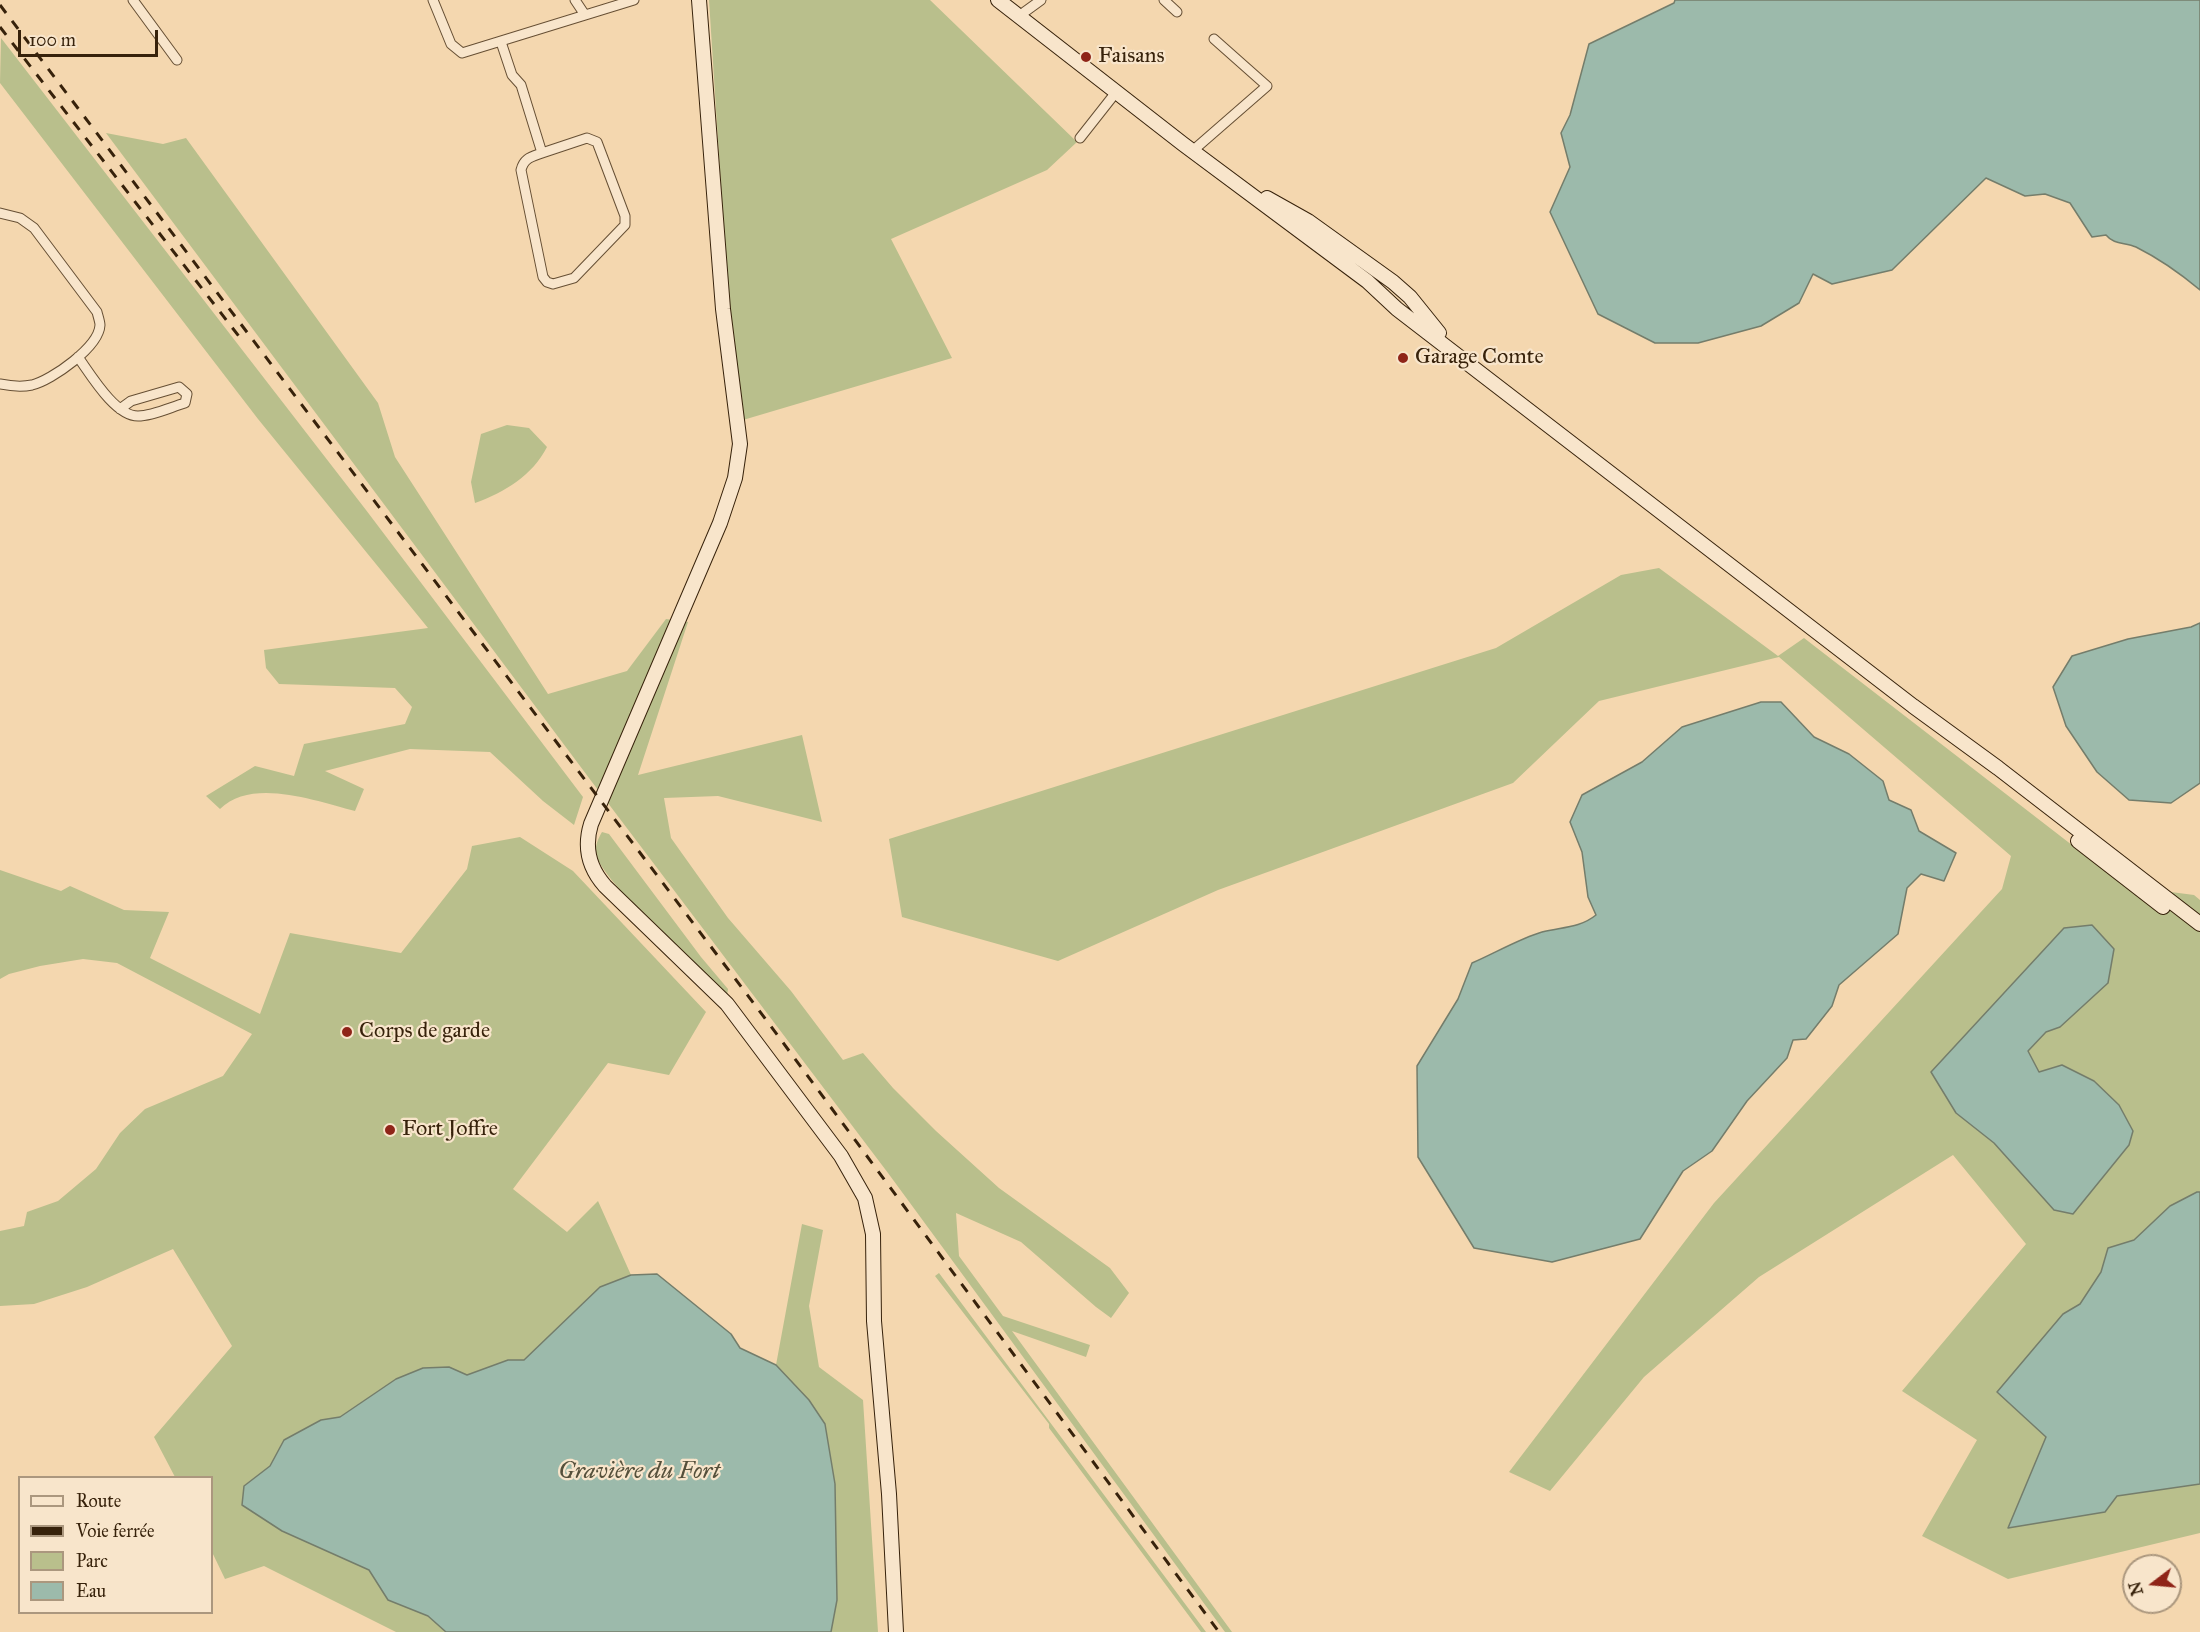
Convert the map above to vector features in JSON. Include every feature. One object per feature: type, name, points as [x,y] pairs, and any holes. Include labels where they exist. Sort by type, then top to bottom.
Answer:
[{"type":"main road","points":[[699,0],[727,342],[740,444],[737,468],[733,489],[720,523],[595,814],[588,838],[590,862],[600,880],[727,1004],[841,1156],[861,1188],[872,1222],[874,1321],[889,1494],[896,1632]]},
{"type":"main road","points":[[998,0],[1235,183],[1295,220],[1343,255],[1361,277],[1397,309],[1962,744],[1998,768],[2200,924]]},
{"type":"main road","points":[[1343,255],[1370,265],[1410,297],[1458,355]]},
{"type":"main road","points":[[1361,277],[1370,265]]},
{"type":"main road","points":[[1962,744],[2028,802],[2200,933]]},
{"type":"street","points":[[133,0],[177,60]]},
{"type":"street","points":[[433,0],[451,44],[462,53],[634,0]]},
{"type":"street","points":[[576,0],[585,15]]},
{"type":"street","points":[[1019,16],[1041,0]]},
{"type":"street","points":[[1164,0],[1177,12]]},
{"type":"street","points":[[1195,152],[1197,147],[1267,86],[1214,39]]},
{"type":"street","points":[[501,42],[512,75],[521,85],[542,153]]},
{"type":"street","points":[[1080,138],[1117,91]]},
{"type":"street","points":[[587,138],[597,142],[625,216],[625,225],[574,278],[553,284],[546,282],[543,277],[521,170],[526,159],[542,153],[587,138]]},
{"type":"street","points":[[0,213],[21,218],[34,228],[97,312],[100,326],[95,340],[78,357],[46,379],[32,385],[0,384]]},
{"type":"street","points":[[78,357],[120,409],[130,415],[141,416],[185,403],[186,394],[179,387],[131,401],[120,409]]},
{"type":"green space","points":[[709,0],[930,0],[1077,142],[1047,170],[891,239],[952,358],[743,420],[729,312]]},
{"type":"green space","points":[[1,38],[366,510],[583,797],[574,825],[543,801],[490,752],[410,749],[325,771],[364,789],[355,811],[285,794],[266,793],[249,794],[233,799],[220,809],[206,796],[255,766],[294,776],[304,744],[405,724],[412,707],[395,688],[279,684],[266,668],[264,650],[428,628],[258,419],[0,83]]},
{"type":"green space","points":[[106,133],[163,144],[186,138],[378,403],[395,457],[548,694],[627,671],[666,619],[688,622],[638,775],[802,735],[822,822],[718,796],[664,798],[671,838],[728,918],[791,991],[843,1060],[863,1053],[893,1088],[936,1131],[999,1188],[1110,1268],[1129,1293],[1111,1318],[1021,1242],[956,1213],[959,1256],[1003,1316],[1090,1345],[1086,1357],[1012,1331],[1232,1632],[1225,1632],[888,1173]]},
{"type":"green space","points":[[507,425],[529,428],[547,447],[534,466],[517,482],[475,503],[471,482],[481,434]]},
{"type":"green space","points":[[1659,568],[1778,656],[1804,638],[2125,886],[2194,895],[2200,900],[2200,1533],[2008,1579],[1922,1536],[1977,1440],[1902,1391],[2026,1244],[1953,1155],[1759,1277],[1644,1377],[1550,1491],[1509,1472],[1714,1203],[2002,889],[2011,856],[1779,657],[1599,701],[1513,783],[1218,890],[1058,961],[902,917],[889,839],[1496,648],[1621,575]],"holes":[[[2064,928],[2060,1027],[2046,1032],[2028,1051],[2039,1072],[2094,1081],[2119,1105],[2133,1131],[2054,1210],[1994,1143]]]},
{"type":"green space","points":[[602,832],[609,834],[701,957],[728,989],[727,996],[654,926],[602,867],[596,854],[596,848]]},
{"type":"green space","points":[[520,837],[573,871],[706,1012],[669,1075],[608,1063],[513,1189],[567,1232],[598,1201],[631,1275],[600,1287],[524,1360],[508,1360],[467,1375],[449,1367],[423,1368],[396,1379],[340,1417],[321,1420],[284,1440],[270,1466],[244,1486],[282,1531],[369,1570],[388,1600],[428,1616],[446,1632],[396,1632],[264,1566],[225,1579],[213,1554],[213,1476],[174,1476],[154,1437],[232,1346],[173,1249],[87,1287],[34,1304],[0,1306],[0,1231],[24,1226],[27,1212],[58,1201],[96,1169],[120,1133],[145,1109],[223,1076],[252,1034],[117,963],[83,959],[40,966],[9,974],[0,979],[0,870],[61,891],[70,886],[124,910],[169,912],[150,958],[260,1014],[290,933],[401,953],[467,869],[472,846]]},
{"type":"green space","points":[[802,1224],[823,1230],[809,1306],[819,1367],[863,1400],[878,1632],[831,1632],[837,1600],[835,1484],[776,1365]]},
{"type":"green space","points":[[939,1273],[1206,1632],[1201,1632],[1049,1428],[1049,1424],[935,1276]]},
{"type":"water","points":[[1675,0],[2200,0],[2200,290],[2153,256],[2132,245],[2116,242],[2106,235],[2092,237],[2070,203],[2045,194],[2025,196],[1986,178],[1892,270],[1832,284],[1813,274],[1799,303],[1761,326],[1698,343],[1655,343],[1598,314],[1550,212],[1570,167],[1561,133],[1570,115],[1589,44],[1674,3]]},
{"type":"water","points":[[2200,623],[2200,783],[2171,803],[2129,800],[2097,772],[2066,726],[2053,687],[2072,656],[2128,639],[2191,627]]},
{"type":"water","points":[[1761,702],[1781,702],[1814,737],[1849,754],[1883,781],[1889,800],[1911,810],[1919,831],[1956,853],[1944,881],[1921,874],[1907,888],[1898,934],[1839,985],[1832,1006],[1806,1039],[1793,1040],[1787,1058],[1747,1101],[1712,1151],[1683,1171],[1640,1239],[1552,1262],[1474,1248],[1418,1157],[1417,1066],[1458,999],[1472,963],[1534,935],[1577,925],[1596,915],[1588,897],[1582,852],[1570,822],[1582,795],[1642,762],[1682,727]]},
{"type":"water","points":[[2092,925],[2114,949],[2108,983],[2060,1027],[2046,1032],[2028,1051],[2039,1072],[2062,1065],[2094,1081],[2119,1105],[2133,1131],[2129,1145],[2073,1214],[2054,1210],[1994,1143],[1956,1113],[1931,1072],[2064,928]]},
{"type":"water","points":[[2200,1192],[2200,1484],[2117,1496],[2105,1512],[2008,1528],[2046,1437],[1997,1392],[2063,1314],[2080,1304],[2101,1272],[2108,1248],[2134,1240],[2170,1206]]},
{"type":"water","name":"Gravière du Fort","points":[[657,1274],[731,1334],[740,1348],[776,1365],[809,1400],[825,1424],[835,1484],[837,1600],[831,1632],[446,1632],[428,1616],[388,1600],[369,1570],[282,1531],[242,1505],[244,1486],[270,1466],[284,1440],[321,1420],[340,1417],[396,1379],[423,1368],[449,1367],[467,1375],[508,1360],[524,1360],[600,1287],[631,1275]]},
{"type":"railway","points":[[0,5],[767,1021],[1219,1632]]},
{"type":"railway","points":[[0,27],[241,339]]},
{"type":"place","name":"Faisans","points":[[1086,57]]},
{"type":"place","name":"Garage Comte","points":[[1403,358]]},
{"type":"place","name":"Corps de garde","points":[[347,1032]]},
{"type":"place","name":"Fort Joffre","points":[[390,1130]]}]
